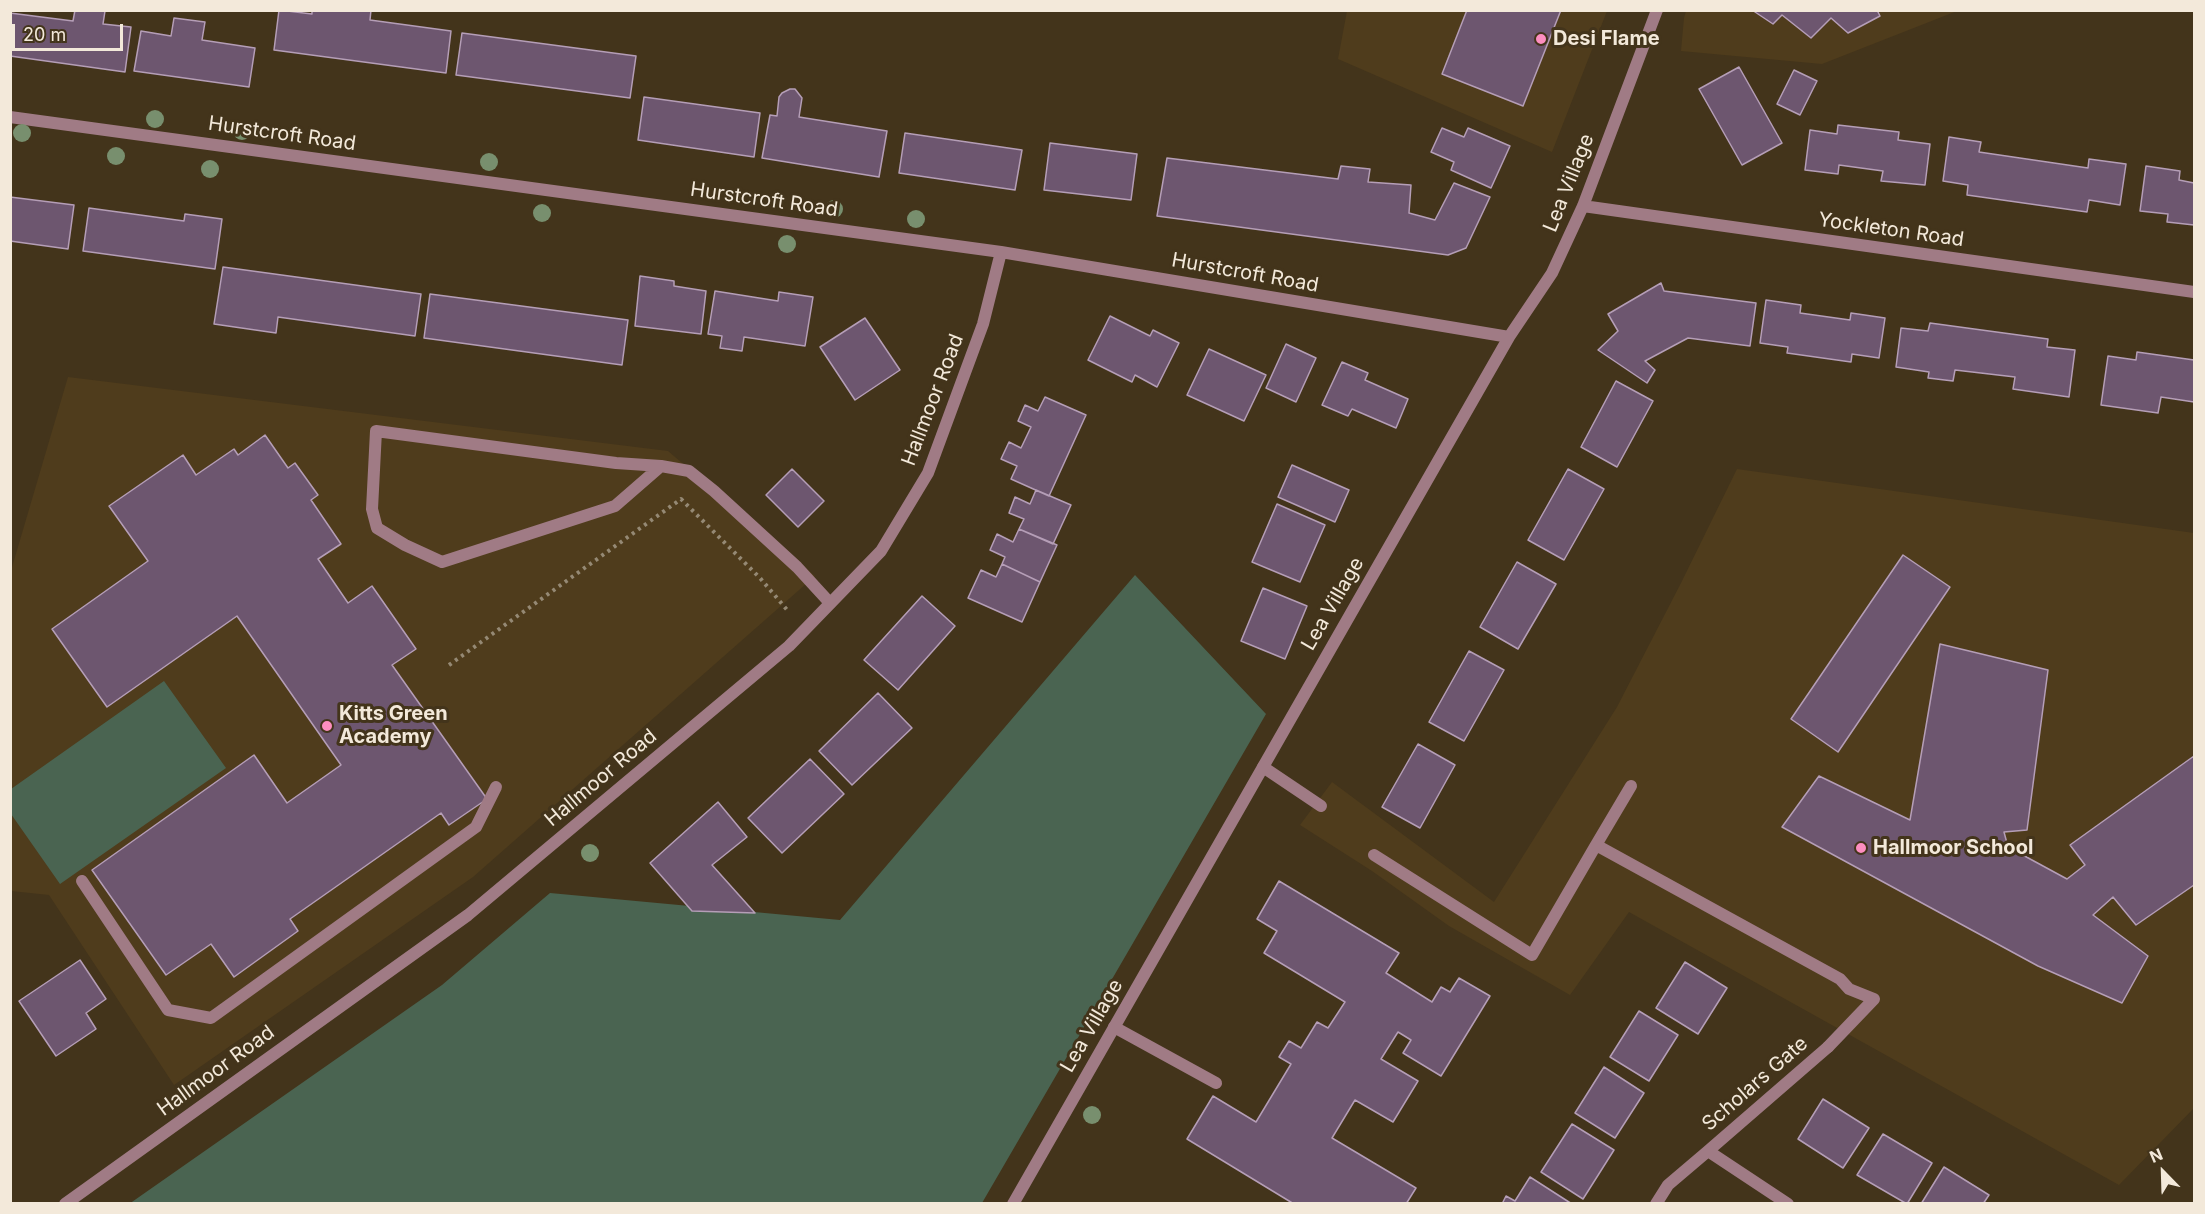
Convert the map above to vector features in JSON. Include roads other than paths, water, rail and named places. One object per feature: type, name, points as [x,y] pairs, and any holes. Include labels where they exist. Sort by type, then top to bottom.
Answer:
[{"type":"street","name":"Lea Village","points":[[1013,1203],[1509,337],[1552,273],[1583,206],[1658,10]]},
{"type":"street","name":"Hurstcroft Road","points":[[10,117],[1001,252],[1509,337]]},
{"type":"street","name":"Yockleton Road","points":[[1583,206],[2194,292]]},
{"type":"street","name":"Hallmoor Road","points":[[65,1203],[468,915],[789,646],[881,551],[928,473],[983,324],[1001,252]]},
{"type":"street","points":[[661,466],[615,506],[442,562],[405,545],[378,528],[372,509],[376,431],[616,463],[661,466],[689,471],[797,567],[830,603]]},
{"type":"street","points":[[1263,767],[1320,806]]},
{"type":"street","points":[[1374,855],[1532,955],[1630,786]]},
{"type":"street","points":[[82,881],[168,1010],[211,1018],[476,827],[496,787]]},
{"type":"street","name":"Scholars Gate","points":[[1596,845],[1840,980],[1849,989],[1874,999],[1827,1047],[1668,1185],[1656,1203]]},
{"type":"street","points":[[1114,1027],[1216,1083]]},
{"type":"street","name":"Scholars Gate","points":[[1708,1151],[1788,1203]]},
{"type":"place","name":"Desi Flame","points":[[1541,39]]},
{"type":"place","name":"Kitts Green Academy","points":[[327,726]]},
{"type":"place","name":"Hallmoor School","points":[[1861,848]]}]
